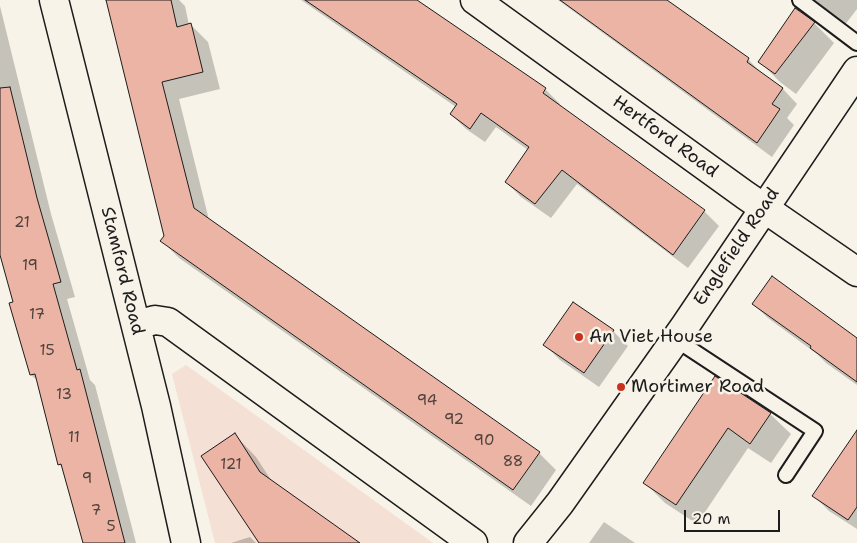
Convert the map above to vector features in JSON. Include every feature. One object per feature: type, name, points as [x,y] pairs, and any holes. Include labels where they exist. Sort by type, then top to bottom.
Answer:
[{"type":"street","name":"Stamford Road","points":[[54,0],[156,406],[186,543]]},
{"type":"street","name":"Hertford Road","points":[[475,0],[764,208],[857,272]]},
{"type":"street","name":"Englefield Road","points":[[528,543],[560,504],[675,339],[857,71]]},
{"type":"street","points":[[136,325],[155,320],[168,322],[473,543]]},
{"type":"lane","points":[[800,0],[857,43]]},
{"type":"lane","points":[[675,339],[816,431],[786,475]]},
{"type":"shaded area","points":[[186,365],[433,543],[215,543],[172,374]]},
{"type":"building","points":[[106,0],[171,0],[177,27],[191,23],[203,72],[162,82],[194,208],[540,452],[513,490],[160,241],[164,236]]},
{"type":"building","points":[[305,0],[417,0],[546,88],[543,93],[705,210],[673,255],[562,170],[535,204],[505,182],[529,147],[481,113],[470,129],[450,114],[457,104]]},
{"type":"building","points":[[560,0],[667,0],[749,58],[747,62],[783,88],[772,104],[780,109],[757,143]]},
{"type":"building","points":[[795,8],[815,22],[775,74],[758,62]]},
{"type":"building","points":[[10,87],[37,198],[61,282],[53,284],[77,370],[80,369],[125,543],[83,543],[61,464],[58,465],[35,374],[30,375],[9,303],[13,302],[0,255],[0,88]]},
{"type":"building","points":[[772,276],[857,338],[857,382],[752,304]]},
{"type":"building","name":"An Viet House","points":[[573,302],[614,330],[584,373],[543,345]]},
{"type":"building","points":[[715,376],[771,413],[750,444],[728,428],[676,505],[643,483]]},
{"type":"building","points":[[857,430],[857,507],[848,520],[812,496]]},
{"type":"building","points":[[235,433],[260,472],[360,543],[259,543],[201,456]]},
{"type":"place","name":"An Viet House","points":[[579,337]]},
{"type":"place","name":"Mortimer Road","points":[[621,387]]}]
